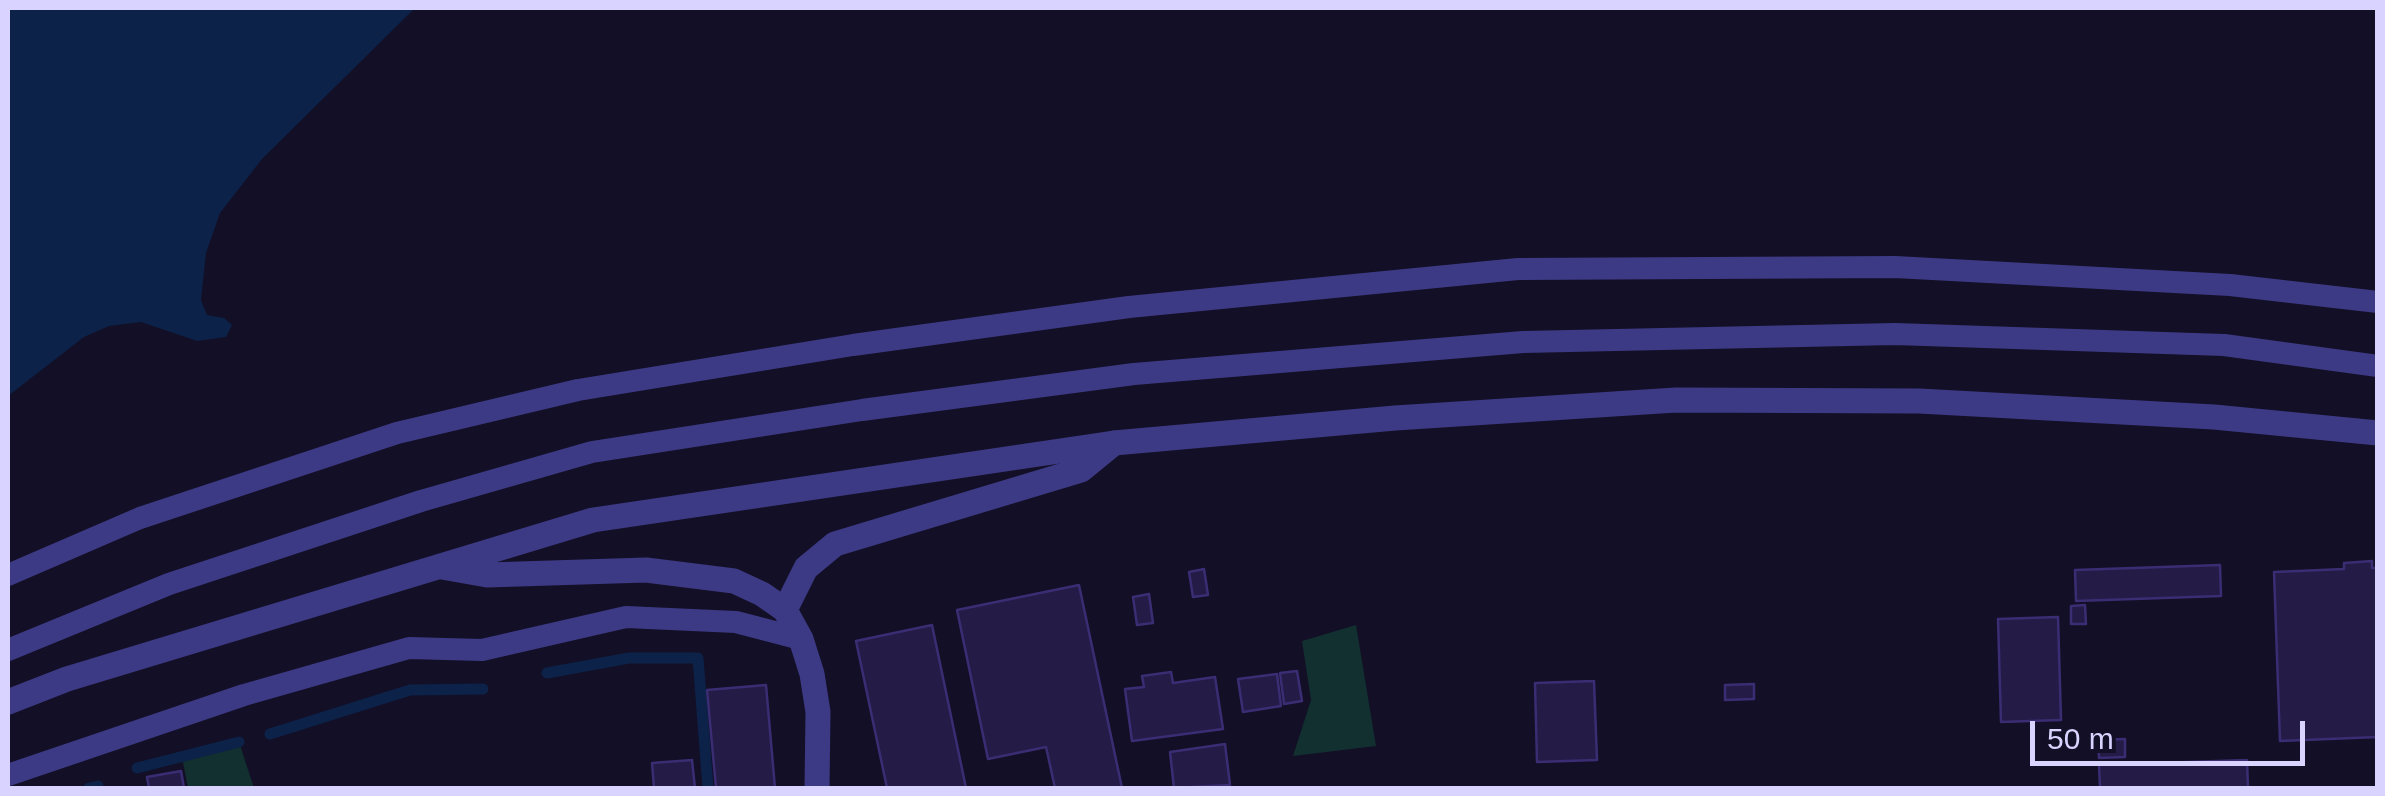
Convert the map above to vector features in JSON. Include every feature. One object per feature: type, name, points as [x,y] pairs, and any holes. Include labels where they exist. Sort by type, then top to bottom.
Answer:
[{"type":"street","points":[[8,702],[68,679],[592,520],[1114,443],[1395,418],[1676,400],[1919,401],[2214,417],[2378,433]]},
{"type":"street","points":[[785,610],[806,568],[835,544],[1082,470],[1114,443]]},
{"type":"street","points":[[437,566],[487,576],[646,570],[734,581],[762,594],[785,610],[801,639],[812,674],[818,712],[817,788]]},
{"type":"lane","points":[[8,576],[140,518],[433,424],[578,390],[853,345],[1129,307],[1518,269],[1895,266],[2230,285],[2378,302]]},
{"type":"lane","points":[[8,650],[169,584],[421,501],[592,452],[862,410],[1134,374],[1523,342],[1896,334],[2224,346],[2378,366]]},
{"type":"lane","points":[[8,775],[244,695],[410,648],[482,650],[626,617],[736,622],[801,639]]},
{"type":"green space","points":[[1356,625],[1376,746],[1293,756],[1311,700],[1302,641]]},
{"type":"green space","points":[[239,742],[254,788],[188,788],[182,757]]},
{"type":"water","points":[[8,8],[415,8],[262,159],[220,213],[206,253],[201,300],[207,315],[224,318],[232,325],[226,337],[197,341],[141,322],[109,326],[84,337],[8,396]]},
{"type":"building","points":[[2372,561],[2372,568],[2378,568],[2378,737],[2280,741],[2274,572],[2344,569],[2344,563]]},
{"type":"building","points":[[2220,565],[2221,596],[2076,601],[2075,570]]},
{"type":"building","points":[[1204,569],[1208,595],[1193,597],[1189,572]]},
{"type":"building","points":[[1079,585],[1122,788],[1055,788],[1046,747],[988,759],[957,610]]},
{"type":"building","points":[[1149,594],[1153,623],[1137,625],[1133,597]]},
{"type":"building","points":[[2085,605],[2086,624],[2071,624],[2071,606]]},
{"type":"building","points":[[2058,617],[2061,720],[2001,722],[1998,619]]},
{"type":"building","points":[[932,625],[966,788],[887,788],[856,641]]},
{"type":"building","points":[[1297,671],[1302,701],[1284,704],[1280,673]]},
{"type":"building","points":[[1171,672],[1173,683],[1215,677],[1223,729],[1132,741],[1125,689],[1144,687],[1142,676]]},
{"type":"building","points":[[1277,674],[1281,706],[1243,712],[1238,679]]},
{"type":"building","points":[[1594,681],[1597,760],[1537,762],[1535,683]]},
{"type":"building","points":[[1754,684],[1754,699],[1725,700],[1725,685]]},
{"type":"building","points":[[766,685],[775,788],[716,788],[707,690]]},
{"type":"building","points":[[2125,739],[2125,757],[2099,758],[2098,740]]},
{"type":"building","points":[[1225,744],[1230,785],[1174,788],[1170,752]]},
{"type":"building","points":[[692,760],[695,788],[654,788],[652,763]]},
{"type":"building","points":[[2247,760],[2248,788],[2100,788],[2099,765]]},
{"type":"building","points":[[181,771],[184,788],[149,788],[147,777]]},
{"type":"waterway","points":[[547,673],[629,658],[698,658],[708,788]]},
{"type":"waterway","points":[[270,734],[410,690],[483,689]]},
{"type":"waterway","points":[[137,768],[239,742]]},
{"type":"waterway","points":[[89,788],[98,786]]}]
